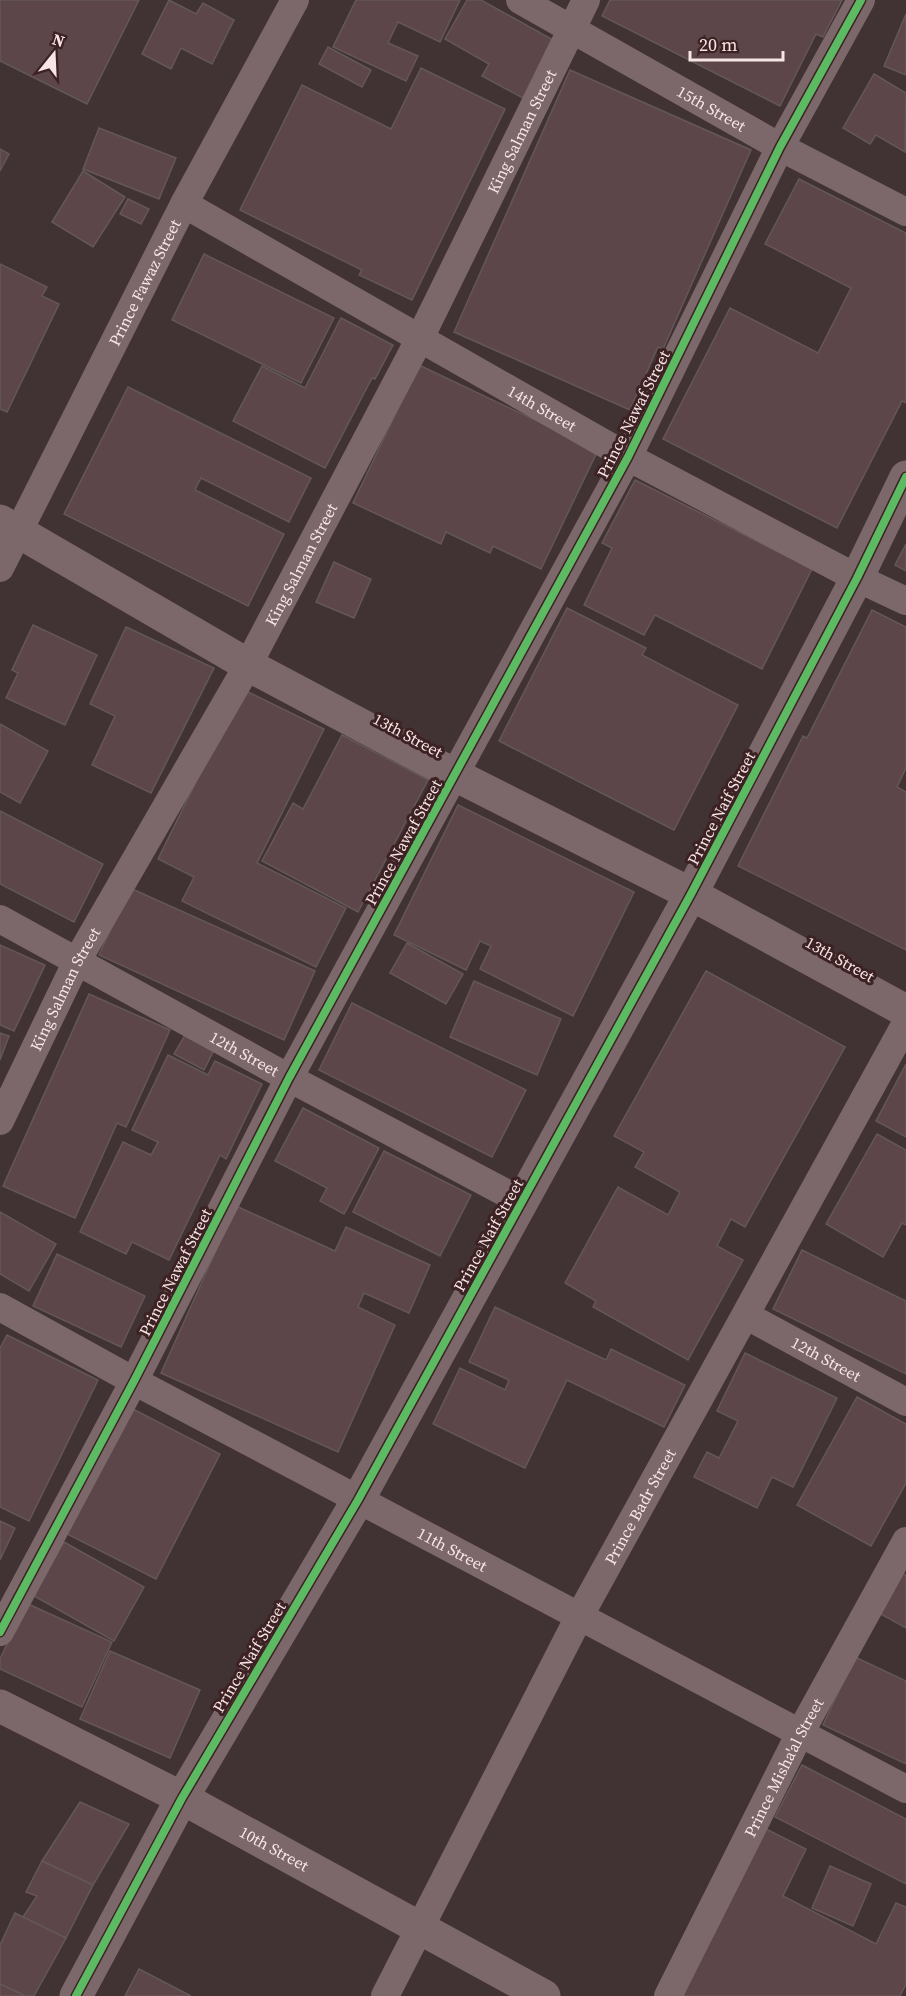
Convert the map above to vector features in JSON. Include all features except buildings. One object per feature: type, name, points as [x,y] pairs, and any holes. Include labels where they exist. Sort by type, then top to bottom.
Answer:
[{"type":"street","name":"Prince Fawaz Street","points":[[0,568],[10,526],[295,0]]},
{"type":"street","name":"15th Street","points":[[520,0],[780,147],[906,212]]},
{"type":"street","name":"King Salman Street","points":[[0,1121],[77,961],[248,665],[419,340],[586,0]]},
{"type":"street","name":"Prince Nawaf Street","points":[[0,1632],[134,1382],[289,1078],[628,457],[780,147],[861,0]]},
{"type":"street","name":"14th Street","points":[[184,204],[419,340],[628,457],[857,578],[906,601]]},
{"type":"street","name":"Prince Naif Street","points":[[76,1996],[182,1798],[358,1500],[691,894],[857,578],[906,477]]},
{"type":"street","name":"13th Street","points":[[10,526],[248,665],[455,775],[691,894],[906,1011]]},
{"type":"street","name":"12th Street","points":[[0,919],[289,1078],[521,1201]]},
{"type":"street","name":"Prince Badr Street","points":[[385,1996],[579,1617],[747,1316],[906,1023]]},
{"type":"street","name":"11th Street","points":[[0,1307],[134,1382],[799,1735],[906,1789]]},
{"type":"street","name":"12th Street","points":[[747,1316],[906,1402]]},
{"type":"street","name":"Prince Misha'al Street","points":[[668,1996],[799,1735],[906,1541]]},
{"type":"street","name":"10th Street","points":[[0,1706],[182,1798],[544,1996]]},
{"type":"cycle path","points":[[0,1632],[134,1381],[289,1078],[628,457],[780,147],[861,0]]},
{"type":"cycle path","points":[[76,1996],[182,1798],[358,1500],[691,894],[857,578],[906,477]]}]
